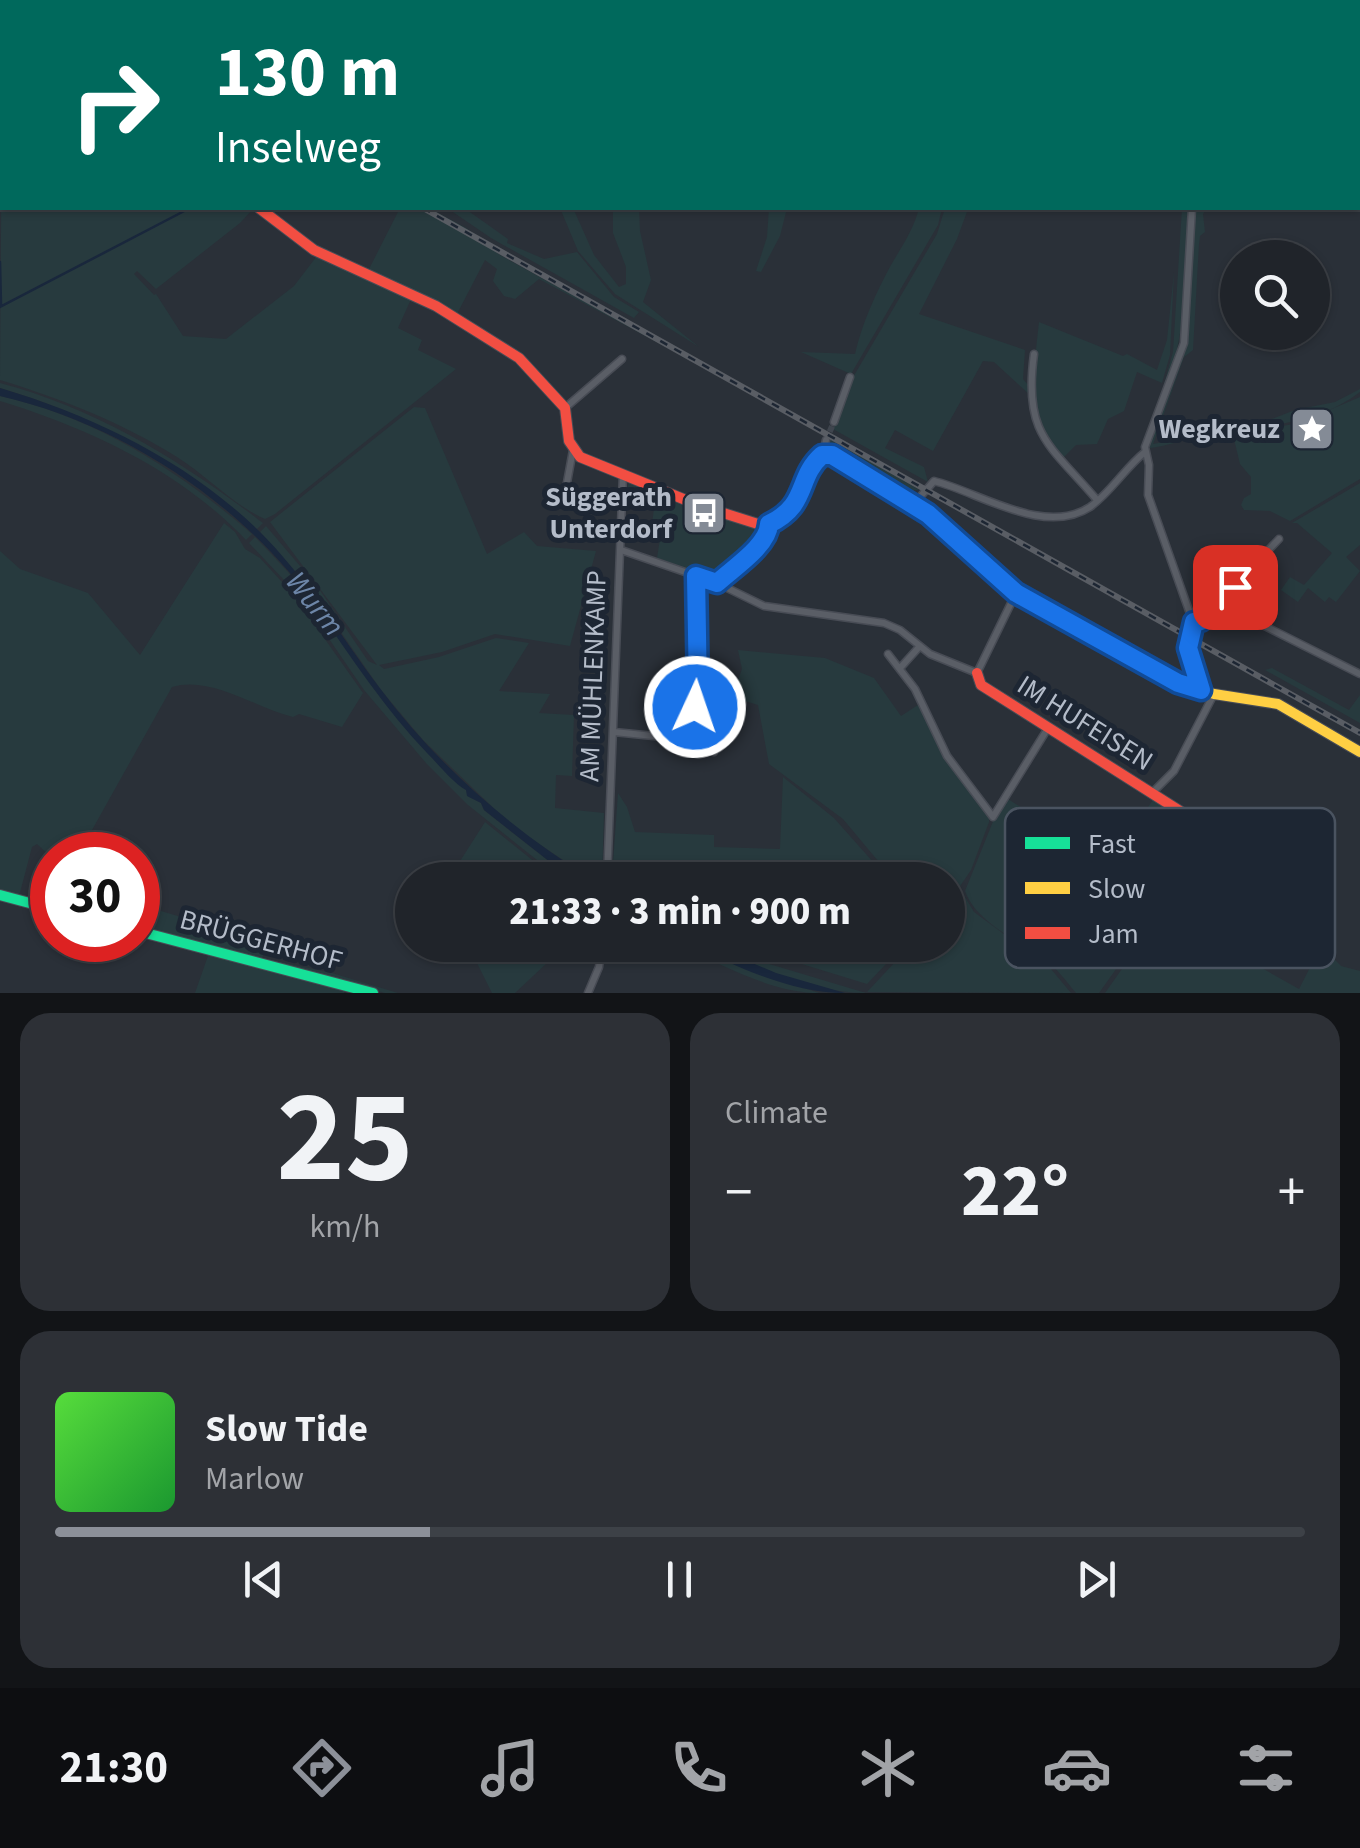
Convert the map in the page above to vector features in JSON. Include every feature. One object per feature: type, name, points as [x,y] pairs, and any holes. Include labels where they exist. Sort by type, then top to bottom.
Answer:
[{"type":"main road","points":[[262,210],[314,250],[436,306],[520,358],[565,408],[568,441],[586,460],[746,522],[769,524],[795,506],[815,462],[822,455],[832,455],[913,505],[1016,593],[1178,683],[1214,694],[1278,704],[1360,752]]},
{"type":"main road","name":"IM HUFEISEN","points":[[977,674],[981,684],[1153,792]]},
{"type":"main road","points":[[1153,792],[1177,808]]},
{"type":"main road","points":[[0,895],[30,902]]},
{"type":"main road","name":"BRÜGGERHOF","points":[[160,937],[373,993]]},
{"type":"street","points":[[1192,210],[1184,343],[1146,440],[1145,452],[1149,465],[1148,495],[1194,622],[1188,648],[1201,690]]},
{"type":"street","points":[[1034,354],[1031,388],[1041,435],[1049,449],[1098,500]]},
{"type":"street","points":[[565,408],[622,358]]},
{"type":"street","points":[[834,422],[850,377]]},
{"type":"street","points":[[822,455],[826,440]]},
{"type":"street","points":[[570,494],[566,472],[573,450]]},
{"type":"street","points":[[913,505],[934,481],[1030,514],[1065,516],[1098,500],[1145,452]]},
{"type":"street","name":"AM MÜHLENKAMP","points":[[608,862],[623,474]]},
{"type":"street","points":[[717,583],[767,536],[769,524]]},
{"type":"street","points":[[1194,622],[1201,621],[1279,539]]},
{"type":"street","points":[[621,550],[717,583],[764,606],[884,624],[900,630],[930,654],[977,674],[1016,593]]},
{"type":"street","points":[[682,738],[698,692],[696,576]]},
{"type":"street","points":[[1219,603],[1360,674]]},
{"type":"street","points":[[901,667],[920,646]]},
{"type":"street","points":[[888,654],[915,689],[946,756],[993,818],[1048,728]]},
{"type":"street","name":"IM HUFEISEN","points":[[1153,792],[1174,772],[1214,694]]},
{"type":"street","points":[[614,732],[682,738],[714,752]]},
{"type":"street","points":[[588,993],[600,962]]},
{"type":"green space","points":[[1,210],[252,210],[156,289],[137,271],[134,274],[156,294],[183,336],[226,339],[294,286],[317,256],[412,297],[398,328],[422,340],[418,350],[456,369],[265,519],[177,457],[134,433],[68,403],[0,380]]},
{"type":"green space","points":[[399,210],[433,210],[466,228],[500,255],[709,370],[539,279],[515,299],[504,296],[493,281],[497,269],[485,260],[457,314],[368,271]]},
{"type":"green space","points":[[450,210],[467,210],[508,239],[507,243],[544,259],[577,252],[614,297],[639,312],[634,318],[491,238]]},
{"type":"green space","points":[[561,210],[574,210],[594,255],[619,287],[626,284],[626,267],[613,233],[613,210],[639,210],[651,280],[643,302],[699,347],[615,294],[578,251]]},
{"type":"green space","points":[[769,210],[786,210],[780,236],[761,272],[756,271],[767,237]]},
{"type":"green space","points":[[918,210],[942,210],[938,225],[851,374],[801,352],[855,354],[870,308]]},
{"type":"green space","points":[[944,210],[968,210],[919,314],[1025,350],[1023,379],[1030,387],[1030,395],[994,362],[983,361],[933,451],[895,430],[885,448],[924,467],[928,482],[833,429],[852,379],[937,234]]},
{"type":"green space","points":[[1182,210],[1189,210],[1182,320],[1168,386],[1164,384],[1173,352]]},
{"type":"green space","points":[[1194,210],[1206,210],[1205,232],[1199,244],[1193,350],[1184,357],[1153,444],[1254,426],[1360,392],[1305,418],[1150,448],[1148,444],[1182,357]]},
{"type":"green space","points":[[1174,272],[1170,355],[1162,383],[1137,372],[1124,411],[1108,419],[1097,444],[1076,445],[1062,459],[1043,426],[1035,394],[1039,322],[1123,356],[1127,354],[1157,370],[1167,340]]},
{"type":"green space","points":[[0,383],[71,407],[138,440],[263,523],[257,529],[198,483],[136,445],[70,413],[0,388]]},
{"type":"green space","points":[[0,396],[70,418],[135,449],[252,534],[246,540],[193,493],[132,455],[68,425],[0,401]]},
{"type":"green space","points":[[1360,397],[1360,479],[1290,521],[1270,511],[1244,510],[1241,505],[1251,494],[1251,477],[1240,464],[1233,435],[1299,423]]},
{"type":"green space","points":[[414,407],[425,408],[487,554],[524,532],[537,546],[596,551],[570,646],[495,634],[442,652],[379,665],[384,669],[439,657],[496,638],[529,643],[499,691],[550,694],[539,713],[574,715],[572,776],[556,775],[555,808],[604,813],[603,862],[566,862],[512,826],[423,740],[381,690],[311,589],[260,532],[266,526],[317,586],[368,661],[377,665],[270,522]]},
{"type":"green space","points":[[830,437],[919,490],[899,490],[825,446]]},
{"type":"green space","points":[[629,482],[695,511],[764,533],[716,578],[657,558],[662,526],[652,523],[655,502],[627,490]]},
{"type":"green space","points":[[1360,483],[1360,545],[1346,557],[1360,571],[1336,602],[1329,597],[1325,602],[1308,588],[1298,602],[1281,590],[1290,577],[1304,585],[1332,553],[1292,523]]},
{"type":"green space","points":[[224,523],[245,549],[260,558],[293,594],[363,693],[342,727],[299,714],[293,717],[279,713],[202,685],[172,687],[91,832],[30,832],[30,855],[19,896],[0,891],[0,551],[20,569],[88,593],[140,655]]},
{"type":"green space","points":[[255,537],[287,570],[386,703],[468,796],[550,862],[540,862],[468,805],[426,763],[364,690],[301,598],[249,543]]},
{"type":"green space","points":[[738,650],[825,658],[874,678],[901,716],[918,705],[944,756],[989,815],[965,879],[965,862],[879,862],[843,819],[769,764],[758,705],[732,697],[742,669]]},
{"type":"green space","points":[[1272,668],[1349,710],[1360,695],[1360,723],[1265,670]]},
{"type":"green space","points":[[783,777],[834,818],[873,862],[613,862],[618,793],[635,832],[714,835],[714,847],[780,849]]},
{"type":"green space","points":[[1008,799],[1022,808],[1005,808],[1005,934],[978,912],[965,891],[994,819]]},
{"type":"green space","points":[[1153,800],[1166,808],[1147,808]]},
{"type":"green space","points":[[485,822],[535,862],[459,862]]},
{"type":"green space","points":[[965,897],[974,912],[1005,935],[1005,968],[1050,968],[1071,993],[867,992],[895,962],[965,962]]},
{"type":"green space","points":[[160,911],[267,943],[262,958],[398,993],[385,993],[160,934]]},
{"type":"green space","points":[[209,953],[345,988],[344,993],[195,993]]},
{"type":"green space","points":[[1335,960],[1341,966],[1360,971],[1360,993],[1105,993],[1123,968],[1262,968],[1299,989],[1310,968],[1335,968]]},
{"type":"green space","points":[[476,962],[548,962],[515,993],[492,993]]},
{"type":"green space","points":[[715,962],[732,962],[819,993],[783,988]]},
{"type":"green space","points":[[750,962],[764,962],[866,993],[826,988]]},
{"type":"green space","points":[[795,962],[888,962],[867,984]]},
{"type":"green space","points":[[1054,968],[1117,968],[1099,993],[1076,993]]},
{"type":"water","name":"Wurm","points":[[0,388],[104,427],[170,462],[230,505],[292,567],[425,743],[477,794],[567,862],[550,862],[484,810],[481,803],[467,796],[466,790],[412,737],[383,701],[288,570],[217,503],[178,474],[91,426],[0,396]]},
{"type":"water","points":[[728,962],[750,962],[845,993],[805,989]]},
{"type":"waterway","points":[[0,307],[186,210]]},
{"type":"waterway","points":[[0,262],[1,305]]},
{"type":"tunnel","points":[[826,440],[834,422]]},
{"type":"railway","points":[[427,210],[1360,733]]},
{"type":"traffic: fast","points":[[0,895],[30,903]]},
{"type":"traffic: fast","points":[[160,937],[373,993]]},
{"type":"traffic: slow","points":[[808,474],[823,455],[832,455],[928,514],[1016,593],[1178,683],[1214,694],[1278,704],[1360,752]]},
{"type":"traffic: jam","points":[[262,210],[314,250],[436,306],[519,358],[565,408],[569,441],[580,457],[698,505],[761,525],[786,514],[808,474]]},
{"type":"traffic: jam","points":[[977,673],[981,685],[1175,808]]},
{"type":"place","name":"Wegkreuz","points":[[1312,429]]},
{"type":"place","name":"Süggerath Unterdorf","points":[[704,513]]},
{"type":"route","points":[[695,707],[696,576],[717,583],[755,548],[768,534],[769,524],[795,506],[822,455],[832,455],[928,514],[1016,593],[1178,683],[1201,690],[1188,648],[1194,622],[1201,621],[1235,587]]}]
